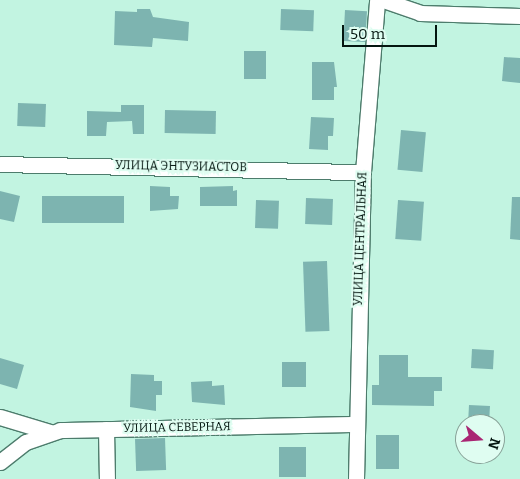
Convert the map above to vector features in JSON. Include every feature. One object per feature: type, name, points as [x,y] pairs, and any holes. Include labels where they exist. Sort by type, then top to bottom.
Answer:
[{"type":"street","name":"УЛИЦА ЦЕНТРАЛЬНАЯ","points":[[356,479],[363,172],[377,0]]},
{"type":"street","points":[[382,0],[420,13],[520,16]]},
{"type":"street","name":"УЛИЦА ЭНТУЗИАСТОВ","points":[[0,164],[363,172]]},
{"type":"street","points":[[0,418],[46,433]]},
{"type":"street","points":[[0,462],[26,442],[46,433],[104,429],[356,424]]},
{"type":"street","points":[[104,429],[107,479]]},
{"type":"building","points":[[137,9],[150,9],[153,17],[189,22],[188,41],[153,38],[152,47],[114,45],[115,11],[137,12]]},
{"type":"building","points":[[281,9],[314,10],[313,31],[280,30]]},
{"type":"building","points":[[345,10],[367,11],[365,42],[343,41]]},
{"type":"building","points":[[244,51],[266,51],[266,79],[244,79]]},
{"type":"building","points":[[504,57],[520,58],[520,83],[502,81]]},
{"type":"building","points":[[312,62],[334,62],[337,87],[334,87],[334,100],[312,100]]},
{"type":"building","points":[[18,103],[46,104],[45,127],[17,126]]},
{"type":"building","points":[[121,105],[144,105],[144,134],[133,134],[132,121],[107,122],[106,136],[87,136],[87,111],[121,112]]},
{"type":"building","points":[[165,110],[216,111],[216,134],[165,133]]},
{"type":"building","points":[[311,117],[334,118],[333,136],[328,136],[328,150],[309,149]]},
{"type":"building","points":[[401,130],[426,132],[422,172],[398,170]]},
{"type":"building","points":[[150,186],[170,187],[170,196],[179,196],[178,209],[150,211]]},
{"type":"building","points":[[233,186],[233,191],[237,190],[237,206],[200,206],[200,187]]},
{"type":"building","points":[[0,191],[20,196],[14,222],[0,219]]},
{"type":"building","points":[[42,196],[124,196],[124,223],[42,223]]},
{"type":"building","points":[[512,197],[520,197],[520,240],[510,239]]},
{"type":"building","points":[[306,198],[333,199],[332,225],[305,224]]},
{"type":"building","points":[[256,200],[279,201],[278,229],[255,228]]},
{"type":"building","points":[[398,200],[424,202],[421,241],[395,239]]},
{"type":"building","points":[[327,261],[329,331],[305,332],[303,262]]},
{"type":"building","points":[[472,349],[494,350],[493,369],[471,368]]},
{"type":"building","points":[[379,355],[408,355],[408,377],[442,377],[442,391],[434,391],[434,406],[372,405],[372,385],[379,385]]},
{"type":"building","points":[[0,358],[24,365],[17,389],[0,384]]},
{"type":"building","points":[[282,362],[306,362],[306,387],[282,387]]},
{"type":"building","points":[[131,374],[154,375],[154,381],[162,381],[162,395],[156,395],[156,411],[130,407]]},
{"type":"building","points":[[212,381],[212,386],[224,385],[225,405],[192,402],[191,382]]},
{"type":"building","points":[[469,405],[490,406],[490,414],[469,414]]},
{"type":"building","points":[[376,435],[399,435],[399,469],[376,469]]},
{"type":"building","points":[[165,438],[166,470],[136,471],[135,439]]},
{"type":"building","points":[[279,447],[306,447],[306,477],[279,477]]}]
